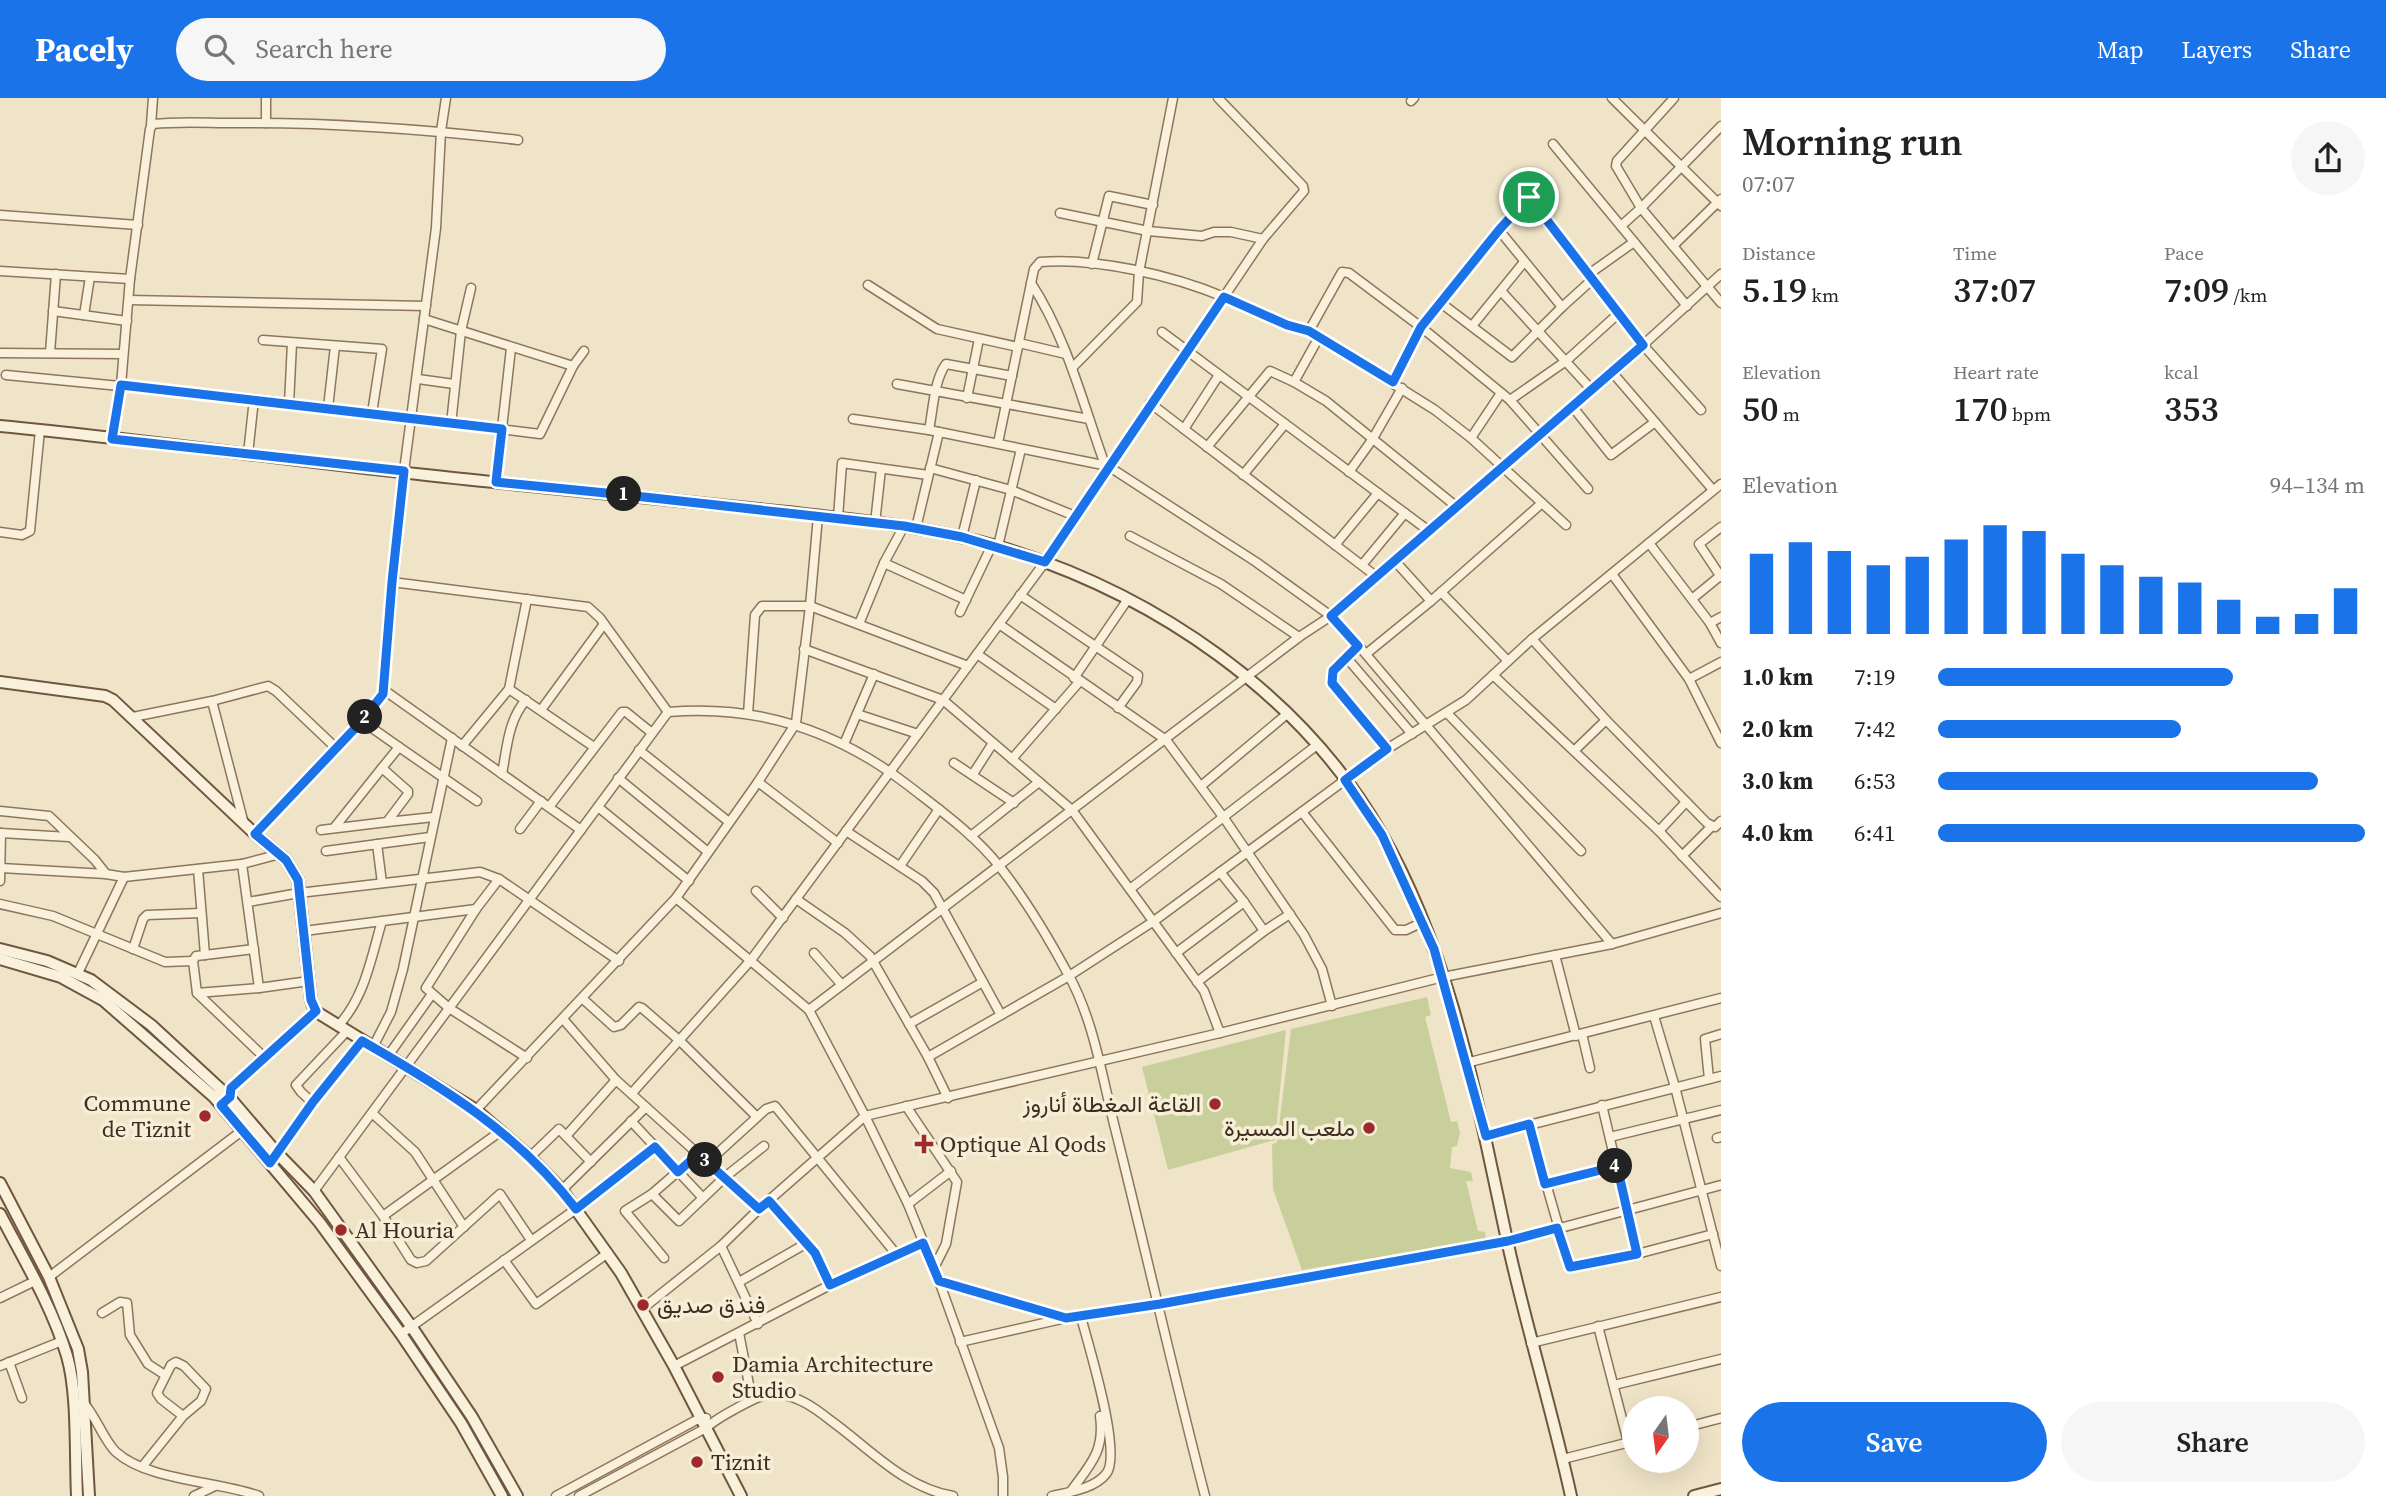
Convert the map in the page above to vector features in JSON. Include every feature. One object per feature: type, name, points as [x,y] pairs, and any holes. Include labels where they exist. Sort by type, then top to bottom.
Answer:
[{"type":"street","points":[[112,439],[121,385],[130,279],[153,98]]},
{"type":"street","points":[[266,98],[266,122]]},
{"type":"street","points":[[255,834],[362,721],[379,701],[384,690],[404,471],[436,228],[441,131],[446,98]]},
{"type":"street","points":[[1072,368],[1132,310],[1139,296],[1139,272],[1173,98]]},
{"type":"street","points":[[632,1093],[751,960],[783,918],[1045,562],[1107,466],[1263,239],[1304,188],[1218,98]]},
{"type":"street","points":[[1612,98],[1720,203],[1673,246]]},
{"type":"street","points":[[1674,98],[1616,166],[1641,208],[1721,303]]},
{"type":"street","points":[[151,125],[266,122],[441,131],[518,140]]},
{"type":"street","points":[[1621,226],[1721,126]]},
{"type":"street","points":[[1553,144],[1688,306]]},
{"type":"street","points":[[1092,264],[1110,195],[1153,205]]},
{"type":"street","points":[[1393,382],[1421,327],[1529,197],[1643,345],[1701,410]]},
{"type":"street","points":[[1060,213],[1148,231],[1202,236],[1214,232],[1231,232],[1263,239]]},
{"type":"street","points":[[0,215],[138,225]]},
{"type":"street","points":[[1499,230],[1562,307]]},
{"type":"street","points":[[1441,303],[1512,357],[1591,276],[1634,242]]},
{"type":"street","points":[[998,443],[1034,270],[1040,262],[1092,264],[1172,278],[1287,325],[1309,331],[1435,410],[1471,438],[1566,525]]},
{"type":"street","points":[[1472,326],[1524,262]]},
{"type":"street","points":[[0,271],[130,279]]},
{"type":"street","points":[[1309,331],[1344,271],[1421,327],[1510,400],[1588,489]]},
{"type":"street","points":[[50,353],[56,274]]},
{"type":"street","points":[[809,1010],[1299,637],[1331,616],[1688,306],[1721,274]]},
{"type":"street","points":[[84,315],[90,277]]},
{"type":"street","points":[[1031,283],[1047,307],[1107,466]]},
{"type":"street","points":[[868,285],[937,329],[1066,354]]},
{"type":"street","points":[[451,424],[461,331],[471,288]]},
{"type":"street","points":[[1500,291],[1592,390]]},
{"type":"street","points":[[129,300],[426,306]]},
{"type":"street","points":[[53,311],[127,321]]},
{"type":"street","points":[[1510,400],[1566,360],[1619,313]]},
{"type":"street","points":[[424,319],[573,366]]},
{"type":"street","points":[[1162,332],[1429,531]]},
{"type":"street","points":[[1294,382],[1318,337]]},
{"type":"street","points":[[967,398],[979,339]]},
{"type":"street","points":[[263,340],[383,349],[372,413]]},
{"type":"street","points":[[289,404],[292,343]]},
{"type":"street","points":[[328,408],[335,346]]},
{"type":"street","points":[[496,482],[512,348]]},
{"type":"street","points":[[6,374],[254,399],[540,434],[573,366],[584,351]]},
{"type":"street","points":[[0,353],[123,354]]},
{"type":"street","points":[[859,624],[884,564],[910,527],[929,472],[937,392],[943,367],[947,364],[974,367],[1012,376]]},
{"type":"street","points":[[1207,447],[1270,371],[1326,401],[1457,507]]},
{"type":"street","points":[[928,1057],[1069,976],[1154,921],[1387,749],[1466,700],[1532,639],[1717,487],[1612,372]]},
{"type":"street","points":[[1184,429],[1219,375]]},
{"type":"street","points":[[418,379],[454,384]]},
{"type":"street","points":[[897,384],[1089,419]]},
{"type":"street","points":[[1349,472],[1372,440],[1402,388]]},
{"type":"street","points":[[1471,438],[1500,393]]},
{"type":"street","points":[[248,454],[254,399]]},
{"type":"street","points":[[1150,404],[1377,577]]},
{"type":"street","points":[[1572,406],[1611,454],[1615,454],[1655,422]]},
{"type":"street","points":[[853,419],[934,431],[1107,466],[1214,534],[1331,616],[1612,944]]},
{"type":"street","points":[[1243,475],[1285,424]]},
{"type":"street","points":[[0,426],[910,527],[962,537],[1045,562],[1128,599],[1211,650],[1287,714],[1345,780],[1382,835],[1423,922],[1443,977],[1486,1136],[1531,1343],[1571,1496]]},
{"type":"street","points":[[0,532],[22,535],[30,531],[40,430]]},
{"type":"street","points":[[960,612],[995,546],[1021,449]]},
{"type":"street","points":[[838,518],[842,463],[976,480],[1011,490],[1075,516]]},
{"type":"street","points":[[875,523],[881,469]]},
{"type":"street","points":[[962,537],[976,480]]},
{"type":"street","points":[[1335,545],[1378,493]]},
{"type":"street","points":[[1366,654],[1431,601],[1542,503]]},
{"type":"street","points":[[1362,565],[1405,513]]},
{"type":"street","points":[[476,1110],[676,898],[796,723],[818,516]]},
{"type":"street","points":[[1692,599],[1721,576],[1699,544],[1721,527]]},
{"type":"street","points":[[1130,536],[1221,584],[1299,637]]},
{"type":"street","points":[[1649,543],[1710,623],[1721,643]]},
{"type":"street","points":[[1395,561],[1431,601]]},
{"type":"street","points":[[884,564],[966,600]]},
{"type":"street","points":[[1612,575],[1689,679],[1721,743]]},
{"type":"street","points":[[392,582],[593,609],[667,712]]},
{"type":"street","points":[[1441,592],[1508,661]]},
{"type":"street","points":[[1020,595],[1138,675],[1137,682],[1118,708]]},
{"type":"street","points":[[462,746],[509,689],[527,599]]},
{"type":"street","points":[[1012,759],[1056,709],[1128,599]]},
{"type":"street","points":[[748,713],[755,615],[762,606],[770,604],[810,606],[968,666]]},
{"type":"street","points":[[1710,623],[1721,617]]},
{"type":"street","points":[[541,710],[604,624]]},
{"type":"street","points":[[999,624],[1166,740],[1290,914],[1322,968],[1332,1006]]},
{"type":"street","points":[[1532,639],[1606,720],[1712,826]]},
{"type":"street","points":[[1358,646],[1333,671],[1332,683],[1387,749]]},
{"type":"street","points":[[804,649],[943,700],[1072,810],[1197,982],[1210,1003],[1220,1033]]},
{"type":"street","points":[[977,654],[1056,709]]},
{"type":"street","points":[[1346,657],[1412,734]]},
{"type":"street","points":[[1689,679],[1721,662]]},
{"type":"street","points":[[844,744],[874,674]]},
{"type":"street","points":[[1493,675],[1659,831],[1721,897]]},
{"type":"street","points":[[0,682],[105,696],[280,854],[295,871],[311,1000],[316,1011],[476,1110],[530,1157],[562,1190],[608,1253],[642,1309],[741,1496]]},
{"type":"street","points":[[132,718],[212,701],[263,686],[272,688],[336,748]]},
{"type":"street","points":[[509,689],[594,747]]},
{"type":"street","points":[[384,690],[581,830]]},
{"type":"street","points":[[212,701],[244,824]]},
{"type":"street","points":[[502,774],[512,722],[517,710],[526,701]]},
{"type":"street","points":[[549,807],[622,712],[626,712],[652,733]]},
{"type":"street","points":[[667,712],[748,713],[796,723],[844,744],[890,771],[971,836],[999,866],[1030,909],[1069,976],[1085,1016],[1160,1304],[1179,1395],[1205,1496]]},
{"type":"street","points":[[314,1191],[667,712]]},
{"type":"street","points":[[1447,713],[1581,851]]},
{"type":"street","points":[[857,714],[918,734]]},
{"type":"street","points":[[1201,786],[1287,714]]},
{"type":"street","points":[[1575,750],[1606,720]]},
{"type":"street","points":[[362,721],[477,801]]},
{"type":"street","points":[[373,1047],[391,1012],[452,738]]},
{"type":"street","points":[[973,774],[993,743]]},
{"type":"street","points":[[1130,889],[1317,745]]},
{"type":"street","points":[[334,828],[399,747]]},
{"type":"street","points":[[639,750],[729,822]]},
{"type":"street","points":[[954,763],[1014,803]]},
{"type":"street","points":[[382,768],[408,793],[387,822]]},
{"type":"street","points":[[618,778],[708,852]]},
{"type":"street","points":[[758,782],[838,843]]},
{"type":"street","points":[[971,836],[1039,782]]},
{"type":"street","points":[[520,828],[541,801]]},
{"type":"street","points":[[1659,831],[1686,802]]},
{"type":"street","points":[[598,807],[689,881]]},
{"type":"street","points":[[900,866],[939,809]]},
{"type":"street","points":[[0,811],[49,816],[60,824],[69,837],[95,860],[106,874]]},
{"type":"street","points":[[1302,812],[1395,930],[1406,930],[1423,922]]},
{"type":"street","points":[[321,830],[434,817]]},
{"type":"street","points":[[1682,856],[1712,826],[1721,821]]},
{"type":"street","points":[[846,831],[929,887],[944,908],[1001,1015]]},
{"type":"street","points":[[0,881],[0,833],[69,837]]},
{"type":"street","points":[[326,851],[430,836]]},
{"type":"street","points":[[377,844],[382,883]]},
{"type":"street","points":[[1,868],[124,877],[242,864],[280,854]]},
{"type":"street","points":[[242,864],[259,988]]},
{"type":"street","points":[[198,869],[205,955]]},
{"type":"street","points":[[248,902],[299,893],[480,872],[499,879],[618,961]]},
{"type":"street","points":[[1220,872],[1264,931]]},
{"type":"street","points":[[78,972],[124,877]]},
{"type":"street","points":[[499,879],[476,909],[426,985],[426,989],[450,1008],[527,1058]]},
{"type":"street","points":[[756,891],[783,918]]},
{"type":"street","points":[[676,898],[809,1010],[908,1204],[934,1268],[999,1448],[1003,1496]]},
{"type":"street","points":[[796,899],[845,933],[873,961],[928,1057],[948,1098]]},
{"type":"street","points":[[1176,953],[1244,902]]},
{"type":"street","points":[[0,904],[52,916],[165,962],[193,961]]},
{"type":"street","points":[[304,930],[476,909]]},
{"type":"street","points":[[133,948],[143,919],[147,915],[201,913]]},
{"type":"street","points":[[642,1309],[721,1246],[865,1116],[1220,1033],[1443,977],[1612,944],[1721,913]]},
{"type":"street","points":[[1197,982],[1290,914]]},
{"type":"street","points":[[313,1102],[296,1085],[342,1029],[362,991],[382,921]]},
{"type":"street","points":[[0,949],[78,972],[107,990],[151,1024],[224,1096],[274,1158],[401,1334],[461,1423],[502,1496]]},
{"type":"street","points":[[254,949],[196,956],[193,961],[197,993],[265,1058]]},
{"type":"street","points":[[814,953],[842,985]]},
{"type":"street","points":[[1556,955],[1590,1068]]},
{"type":"street","points":[[0,960],[61,977],[93,994],[224,1096],[243,1130],[314,1191],[453,1388],[517,1496]]},
{"type":"street","points":[[197,993],[309,981]]},
{"type":"street","points":[[909,1024],[983,982]]},
{"type":"street","points":[[388,1056],[432,994]]},
{"type":"street","points":[[1466,1063],[1721,998]]},
{"type":"street","points":[[583,999],[614,1027],[621,1025],[642,1007],[757,1117]]},
{"type":"street","points":[[224,1096],[316,1011]]},
{"type":"street","points":[[1654,1016],[1684,1119],[1721,1266]]},
{"type":"street","points":[[563,1019],[616,1080],[759,1209]]},
{"type":"street","points":[[1709,1079],[1705,1039],[1721,1034]]},
{"type":"street","points":[[274,1158],[313,1102],[362,1041]]},
{"type":"street","points":[[1486,1136],[1721,1076]]},
{"type":"street","points":[[566,1136],[616,1080]]},
{"type":"street","points":[[1602,1105],[1637,1254]]},
{"type":"street","points":[[708,1162],[770,1106],[775,1106],[897,1255]]},
{"type":"street","points":[[906,1106],[956,1177],[957,1187],[946,1244],[934,1268]]},
{"type":"street","points":[[562,1190],[646,1107]]},
{"type":"street","points":[[1610,1137],[1721,1110]]},
{"type":"street","points":[[372,1113],[410,1146],[464,1227]]},
{"type":"street","points":[[631,1121],[703,1198]]},
{"type":"street","points":[[1529,1124],[1570,1267],[1637,1254],[1713,1234]]},
{"type":"street","points":[[530,1157],[557,1129],[591,1162]]},
{"type":"street","points":[[49,1277],[243,1130]]},
{"type":"street","points":[[383,1216],[501,1131]]},
{"type":"street","points":[[652,1194],[678,1221],[725,1177],[764,1146]]},
{"type":"street","points":[[401,1334],[576,1209],[655,1147]]},
{"type":"street","points":[[664,1258],[625,1213],[652,1194],[698,1154]]},
{"type":"street","points":[[339,1157],[383,1216],[411,1260],[417,1263],[426,1261],[500,1194],[531,1240]]},
{"type":"street","points":[[1545,1184],[1617,1166]]},
{"type":"street","points":[[908,1204],[951,1171]]},
{"type":"street","points":[[0,1183],[49,1277],[78,1349],[82,1372],[78,1401],[78,1496]]},
{"type":"street","points":[[960,1342],[1066,1318],[1160,1304],[1508,1241],[1721,1185]]},
{"type":"street","points":[[769,1201],[815,1253],[830,1285]]},
{"type":"street","points":[[13,1208],[0,1214],[35,1281],[62,1341],[69,1364],[78,1401],[89,1496]]},
{"type":"street","points":[[320,1223],[331,1216]]},
{"type":"street","points":[[739,1282],[807,1243]]},
{"type":"street","points":[[674,1366],[830,1285],[923,1243]]},
{"type":"street","points":[[721,1246],[758,1324]]},
{"type":"street","points":[[503,1260],[537,1304],[608,1253]]},
{"type":"street","points":[[0,1298],[35,1281]]},
{"type":"street","points":[[939,1281],[1066,1318]]},
{"type":"street","points":[[1531,1343],[1721,1297]]},
{"type":"street","points":[[102,1313],[120,1302],[127,1303],[130,1335],[148,1364],[165,1375]]},
{"type":"street","points":[[1052,1496],[1096,1483],[1107,1474],[1112,1459],[1105,1440],[1101,1393],[1081,1317]]},
{"type":"street","points":[[1598,1326],[1622,1412]]},
{"type":"street","points":[[739,1333],[752,1400]]},
{"type":"street","points":[[0,1366],[62,1341]]},
{"type":"street","points":[[1614,1385],[1721,1359]]},
{"type":"street","points":[[9,1362],[22,1398]]},
{"type":"street","points":[[142,1467],[183,1416],[204,1397],[205,1387],[178,1362],[172,1363],[157,1390],[157,1395],[183,1416]]},
{"type":"street","points":[[442,1395],[453,1388]]},
{"type":"street","points":[[556,1496],[752,1400],[763,1395],[778,1394],[800,1400],[848,1433],[901,1475],[932,1491],[953,1496]]},
{"type":"street","points":[[78,1401],[97,1420],[116,1452],[142,1467],[215,1486],[240,1489],[259,1496]]},
{"type":"street","points":[[461,1423],[472,1417]]},
{"type":"street","points":[[1699,1424],[1721,1418]]},
{"type":"street","points":[[579,1496],[703,1423]]},
{"type":"street","points":[[1071,1491],[1105,1440]]},
{"type":"street","points":[[1563,1460],[1622,1444]]},
{"type":"street","points":[[597,1474],[601,1484]]},
{"type":"street","points":[[194,1496],[215,1486]]},
{"type":"street","points":[[1694,1496],[1721,1489]]},
{"type":"green space","name":"ملعب المسيرة","points":[[1427,997],[1431,1015],[1425,1017],[1451,1122],[1457,1121],[1460,1133],[1457,1146],[1452,1147],[1450,1168],[1471,1172],[1473,1181],[1466,1181],[1478,1231],[1485,1232],[1486,1239],[1302,1270],[1273,1189],[1272,1145],[1277,1142],[1291,1029]]},
{"type":"green space","name":"القاعة المغطاة أناروز","points":[[1286,1030],[1275,1140],[1168,1170],[1142,1067]]},
{"type":"place","name":"القاعة المغطاة أناروز","points":[[1215,1104]]},
{"type":"place","name":"Commune de Tiznit","points":[[205,1116]]},
{"type":"place","name":"ملعب المسيرة","points":[[1369,1128]]},
{"type":"place","name":"Optique Al Qods","points":[[924,1144]]},
{"type":"place","name":"Al Houria","points":[[341,1230]]},
{"type":"place","name":"فندق صديق","points":[[643,1305]]},
{"type":"place","name":"Damia Architecture Studio","points":[[718,1377]]},
{"type":"place","name":"Tiznit","points":[[697,1462]]},
{"type":"route","points":[[1529,197],[1643,345],[1331,616],[1358,646],[1333,671],[1332,683],[1387,749],[1345,780],[1382,835],[1434,949],[1486,1136],[1529,1124],[1545,1184],[1617,1166],[1637,1254],[1570,1267],[1557,1228],[1508,1241],[1160,1304],[1066,1318],[939,1281],[923,1243],[830,1285],[815,1253],[769,1201],[759,1209],[698,1154],[678,1172],[655,1147],[576,1209],[536,1163],[476,1110],[362,1041],[313,1102],[270,1163],[221,1105],[230,1097],[231,1088],[316,1011],[311,1000],[295,871],[255,834],[362,721],[383,694],[404,471],[112,439],[121,385],[502,429],[496,482],[904,526],[998,546],[1045,562],[1224,297],[1287,325],[1309,331],[1393,382],[1421,327],[1529,197]]}]
